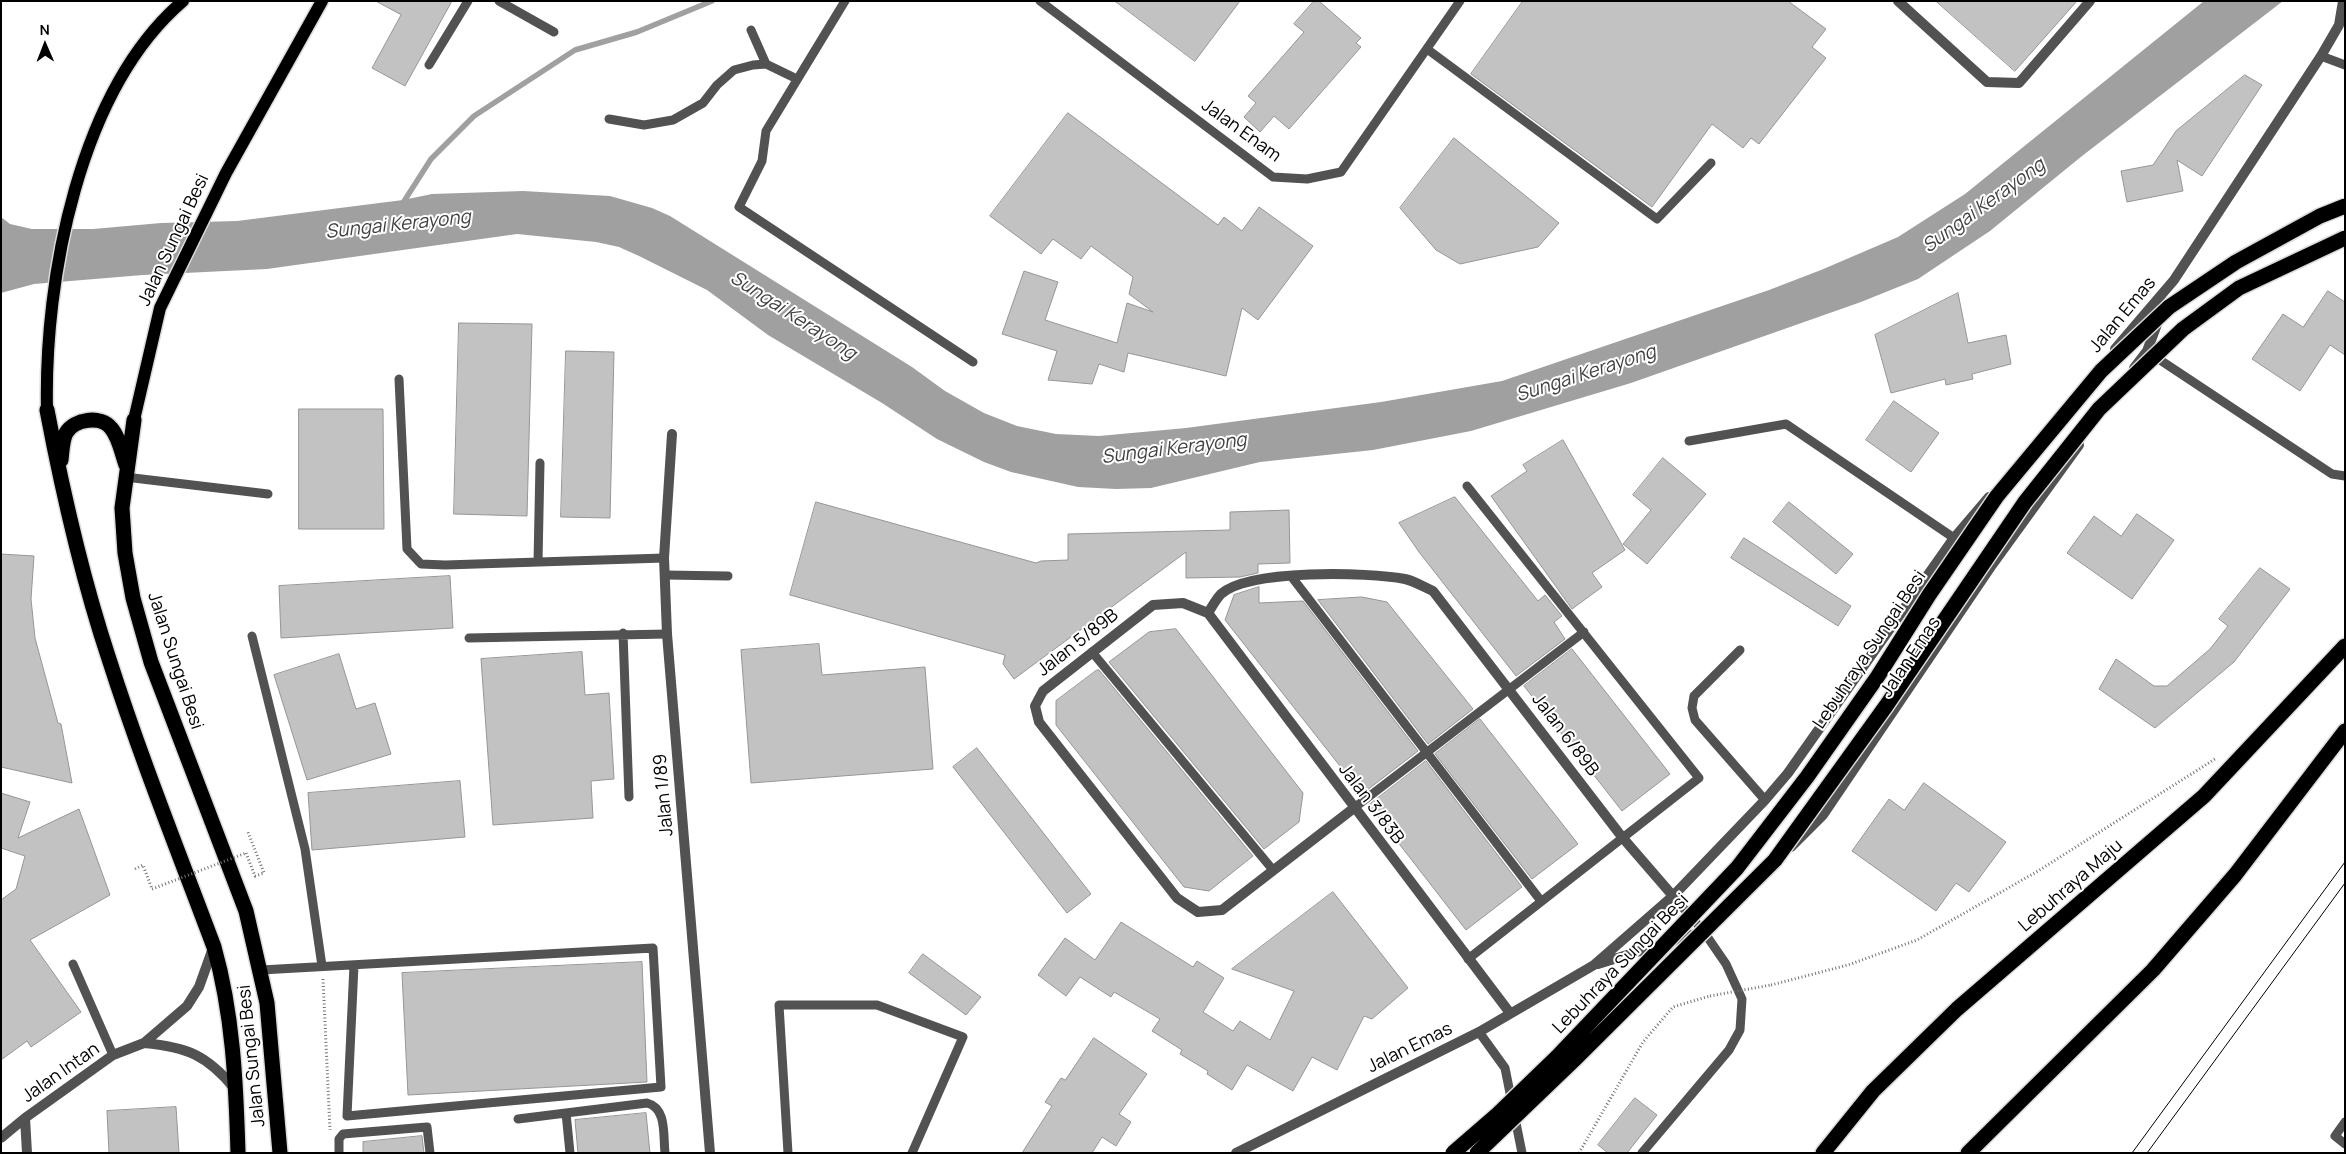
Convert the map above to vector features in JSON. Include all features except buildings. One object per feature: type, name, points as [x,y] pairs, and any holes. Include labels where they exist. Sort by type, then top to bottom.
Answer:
[{"type":"highway","name":"Lebuhraya Sungai Besi","points":[[1453,1153],[1498,1114],[1557,1057],[1738,868],[1868,692],[1929,595],[1997,496],[2101,371],[2169,306],[2236,262],[2320,216],[2345,206]]},
{"type":"highway","name":"Lebuhraya Sungai Besi","points":[[1476,1153],[1576,1058],[1775,860],[1886,706],[2025,502],[2099,409],[2183,330],[2239,288],[2345,238]]},
{"type":"highway","name":"Jalan Sungai Besi","points":[[47,410],[59,472],[81,562],[108,659],[214,947],[230,1015],[236,1090],[238,1153]]},
{"type":"highway","points":[[59,472],[66,433],[73,426],[87,420],[102,421],[112,428],[126,472]]},
{"type":"highway","name":"Jalan Sungai Besi","points":[[134,420],[122,508],[125,553],[133,598],[151,662],[246,911],[261,970],[268,1012],[280,1153]]},
{"type":"highway","name":"Lebuhraya Maju","points":[[1823,1153],[1873,1091],[1950,1016],[2204,796],[2345,646]]},
{"type":"highway","points":[[1968,1153],[2153,970],[2235,875],[2345,731]]},
{"type":"main road","name":"Jalan Sungai Besi","points":[[47,410],[46,364],[50,318],[59,261],[79,176],[93,138],[116,88],[137,51],[164,18],[184,1]]},
{"type":"main road","name":"Jalan Sungai Besi","points":[[134,420],[160,308],[226,173],[322,1]]},
{"type":"street","points":[[1898,1],[1988,82],[2019,84],[2090,1]]},
{"type":"street","name":"Jalan Emas","points":[[1236,1153],[1479,1032],[1594,965],[1673,896],[1765,800],[1788,773],[1954,538],[2174,280],[2321,56],[2339,25],[2343,1]]},
{"type":"street","name":"Jalan Emas","points":[[1594,965],[1704,932],[1824,815],[1992,565],[2147,352],[2174,280]]},
{"type":"street","name":"Jalan 1/89","points":[[672,434],[664,558],[667,634],[710,1153]]},
{"type":"street","name":"Jalan 6/89B","points":[[1291,576],[1373,575],[1407,579],[1433,591],[1622,837],[1673,896]]},
{"type":"street","points":[[1208,613],[1222,594],[1244,582],[1291,576]]},
{"type":"street","name":"Jalan 5/89B","points":[[1208,613],[1183,603],[1153,606],[1043,691],[1035,706],[1039,722],[1177,898],[1198,912],[1222,910],[1354,808]]},
{"type":"street","name":"Jalan 3/83B","points":[[1208,613],[1510,1013]]},
{"type":"street","name":"Jalan Intan","points":[[1,1138],[25,1118],[113,1055],[144,1043],[187,1006],[199,987],[214,947]]},
{"type":"street","name":"Jalan Intan","points":[[144,1043],[175,1046],[199,1054],[219,1068],[236,1090]]},
{"type":"street","points":[[25,1118],[28,1153]]},
{"type":"lane","points":[[429,65],[468,1]]},
{"type":"lane","points":[[499,1],[554,32]]},
{"type":"lane","points":[[845,1],[766,131],[762,161],[739,207],[973,362]]},
{"type":"lane","name":"Jalan Enam","points":[[1040,1],[1273,177],[1307,179],[1341,172],[1460,1]]},
{"type":"lane","points":[[751,30],[766,64]]},
{"type":"lane","points":[[1427,49],[1657,219],[1711,163]]},
{"type":"lane","points":[[2321,56],[2345,65]]},
{"type":"lane","points":[[609,119],[644,125],[673,120],[704,103],[717,84],[734,70],[766,64],[797,79]]},
{"type":"lane","points":[[2147,352],[2332,474],[2345,476]]},
{"type":"lane","points":[[399,379],[407,549],[421,564],[445,566],[664,558]]},
{"type":"lane","points":[[1689,441],[1786,424],[1954,538]]},
{"type":"lane","points":[[538,562],[540,464]]},
{"type":"lane","points":[[126,472],[268,494]]},
{"type":"lane","points":[[1467,486],[1699,778],[1468,958]]},
{"type":"lane","points":[[665,575],[728,576]]},
{"type":"lane","points":[[1291,576],[1541,902]]},
{"type":"lane","points":[[1354,808],[1584,632]]},
{"type":"lane","points":[[469,638],[623,633],[667,634]]},
{"type":"lane","points":[[623,633],[629,797]]},
{"type":"lane","points":[[252,636],[305,849],[322,966]]},
{"type":"lane","points":[[1740,650],[1694,696],[1692,708],[1695,720],[1765,800]]},
{"type":"lane","points":[[1092,652],[1273,870]]},
{"type":"lane","points":[[1642,1153],[1729,1050],[1740,1030],[1742,999],[1726,964],[1704,932],[1673,896]]},
{"type":"lane","points":[[261,970],[653,948],[661,1087],[347,1116],[354,965]]},
{"type":"lane","points":[[73,964],[113,1055]]},
{"type":"lane","points":[[788,1153],[779,1005],[877,1005],[963,1037],[912,1153]]},
{"type":"lane","points":[[1479,1032],[1505,1068],[1522,1153]]},
{"type":"lane","points":[[518,1119],[647,1103],[654,1105],[661,1112],[665,1153]]},
{"type":"lane","points":[[566,1113],[570,1153]]},
{"type":"lane","points":[[2345,1122],[2334,1136],[2345,1144]]},
{"type":"lane","points":[[339,1153],[339,1139],[343,1134],[427,1127],[430,1153]]},
{"type":"path","points":[[1579,1153],[1643,1042],[1673,1007],[1710,996],[1771,985],[1848,965],[1917,940],[2038,871],[2220,756]]},
{"type":"path","points":[[135,869],[143,865],[152,889],[246,853],[255,876],[264,873],[248,832]]},
{"type":"path","points":[[322,966],[327,1037],[329,1129],[339,1139]]},
{"type":"water","name":"Sungai Kerayong","points":[[2204,1],[2283,1],[2082,156],[1990,231],[1918,279],[1861,302],[1631,383],[1471,431],[1373,450],[1260,462],[1151,488],[1078,487],[1011,472],[984,462],[937,439],[882,403],[768,335],[707,290],[619,247],[596,242],[517,234],[267,269],[143,275],[34,284],[1,293],[1,217],[10,224],[32,229],[93,229],[161,223],[237,221],[403,200],[432,194],[523,191],[610,196],[652,208],[670,216],[912,367],[945,391],[984,413],[1017,426],[1056,434],[1099,436],[1186,428],[1381,402],[1502,381],[1769,290],[1821,270],[1898,237],[1965,194]]},
{"type":"waterway","name":"Sungai Kerayong","points":[[401,206],[431,159],[474,116],[575,50],[637,32],[712,1]]},
{"type":"tram line","points":[[2132,1153],[2345,862]]},
{"type":"tram line","points":[[2147,1153],[2345,883]]}]
